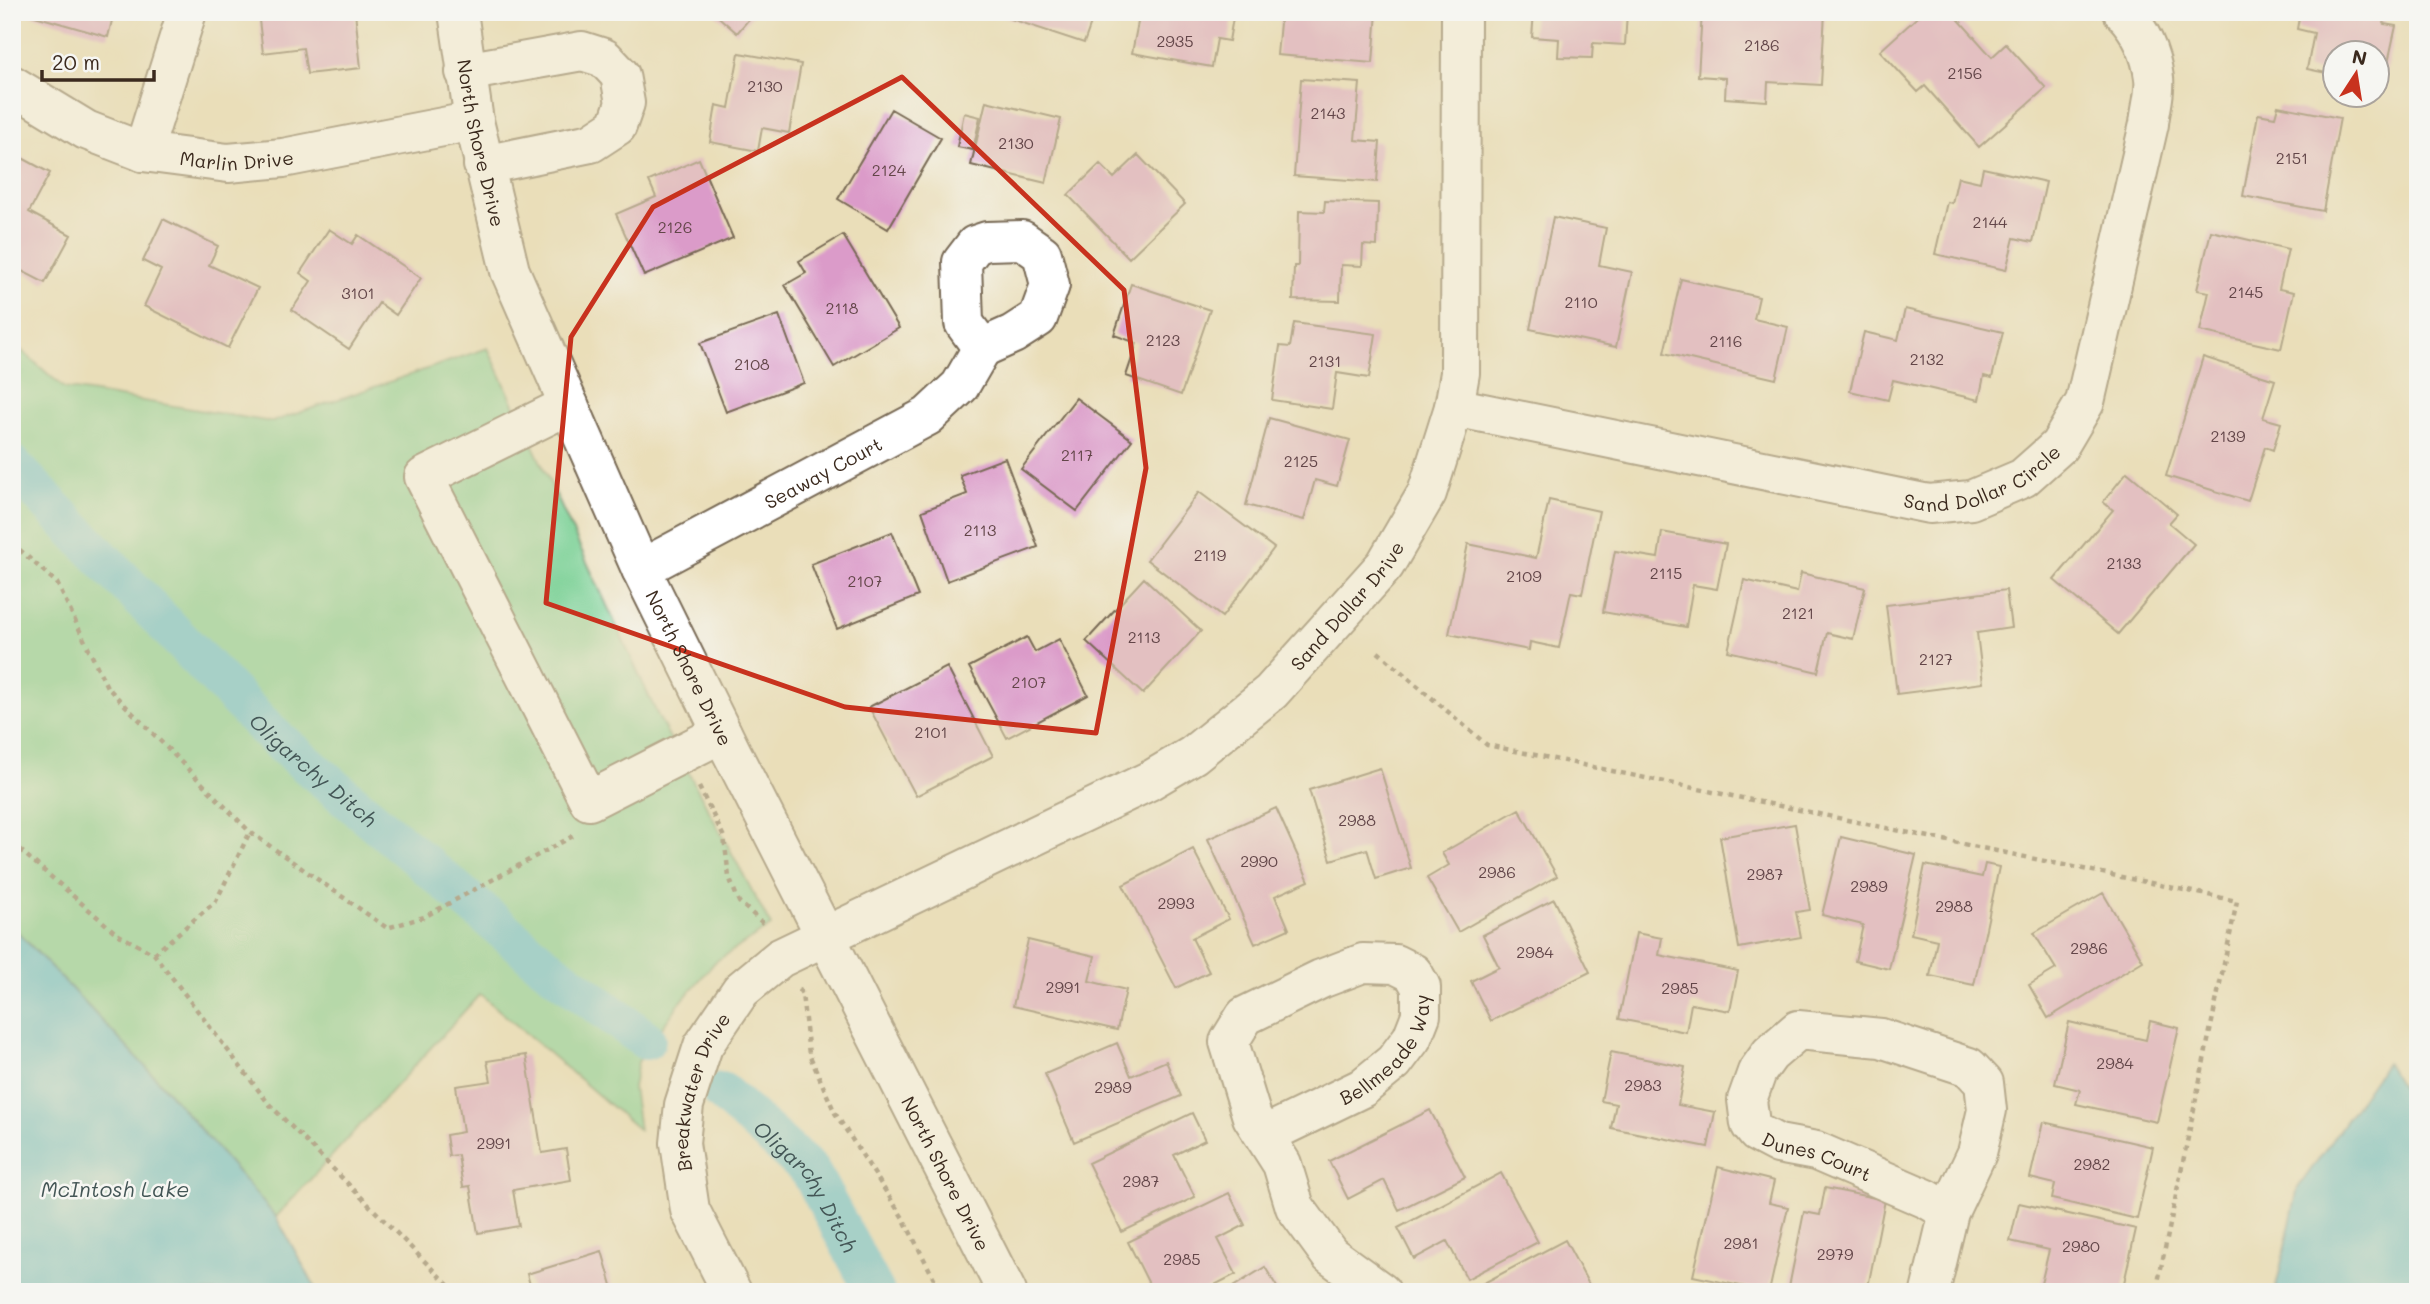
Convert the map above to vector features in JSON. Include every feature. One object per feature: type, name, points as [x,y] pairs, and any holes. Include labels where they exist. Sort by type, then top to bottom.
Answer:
[{"type":"street","points":[[143,152],[187,12]]},
{"type":"street","name":"North Shore Drive","points":[[458,12],[474,121],[510,271],[641,569],[1007,1292]]},
{"type":"street","name":"Sand Dollar Drive","points":[[825,935],[1149,781],[1193,755],[1271,692],[1385,565],[1427,493],[1454,407],[1460,373],[1461,12]]},
{"type":"street","name":"Sand Dollar Circle","points":[[1454,407],[1928,504],[1971,500],[2023,478],[2059,446],[2085,402],[2149,124],[2155,79],[2138,27],[2123,12]]},
{"type":"street","points":[[465,72],[582,51],[604,58],[620,75],[625,103],[617,126],[592,143],[483,165]]},
{"type":"street","name":"Marlin Drive","points":[[12,85],[86,130],[143,152],[228,163],[283,158],[474,121]]},
{"type":"street","name":"Seaway Court","points":[[641,569],[928,416],[960,386],[982,348]]},
{"type":"street","points":[[569,405],[424,477],[589,801],[722,733]]},
{"type":"street","name":"Breakwater Drive","points":[[732,1292],[690,1210],[680,1143],[684,1105],[703,1046],[741,990],[780,958],[825,935]]},
{"type":"street","name":"Bellmeade Way","points":[[1265,1135],[1362,1088],[1394,1062],[1412,1038],[1421,1015],[1421,987],[1413,973],[1395,964],[1363,964],[1321,979],[1245,1016],[1229,1042],[1252,1117],[1282,1164],[1295,1207],[1329,1255],[1381,1292]]},
{"type":"street","name":"Dunes Court","points":[[1930,1292],[1949,1212],[1977,1153],[1987,1110],[1984,1083],[1969,1068],[1881,1038],[1798,1030],[1770,1054],[1757,1072],[1748,1100],[1750,1124],[1757,1133],[1778,1144],[1816,1151],[1927,1199],[1949,1212]]},
{"type":"path","points":[[12,542],[57,583],[107,687],[250,832],[387,928],[424,917],[485,882]]},
{"type":"path","points":[[1378,652],[1487,744],[2237,901],[2156,1292]]},
{"type":"path","points":[[698,784],[724,836],[729,877],[739,902],[762,920],[780,958],[802,994],[809,1054],[835,1113],[903,1218],[941,1292]]},
{"type":"path","points":[[155,954],[216,901],[250,832]]},
{"type":"path","points":[[12,843],[117,934],[155,954],[270,1104],[456,1292]]},
{"type":"highlighted area","points":[[902,77],[1124,290],[1146,468],[1096,733],[845,707],[546,603],[571,337],[653,207]]},
{"type":"green space","points":[[12,342],[64,388],[272,422],[488,348],[658,716],[771,926],[715,962],[679,1004],[638,1062],[633,1087],[639,1130],[480,994],[276,1217],[156,1078],[12,926]]},
{"type":"water","name":"McIntosh Lake","points":[[12,926],[156,1078],[276,1217],[318,1292],[12,1292]]},
{"type":"water","points":[[2386,1063],[2418,1115],[2418,1292],[2275,1292],[2298,1188]]},
{"type":"building","points":[[21,12],[114,12],[108,37]]},
{"type":"building","points":[[258,12],[355,12],[361,68],[307,74],[303,48],[263,53]]},
{"type":"building","points":[[713,12],[755,12],[737,33]]},
{"type":"building","points":[[1000,12],[1095,12],[1084,43],[999,15]]},
{"type":"building","points":[[1140,12],[1234,12],[1229,41],[1217,39],[1212,67],[1132,53]]},
{"type":"building","points":[[1281,12],[1377,12],[1373,63],[1277,55]]},
{"type":"building","points":[[1534,12],[1627,12],[1625,45],[1593,43],[1592,58],[1558,57],[1559,39],[1532,37]]},
{"type":"building","points":[[1702,12],[1825,12],[1821,85],[1768,82],[1767,101],[1725,98],[1726,78],[1698,76]]},
{"type":"building","points":[[1923,12],[1952,12],[1992,57],[2006,44],[2046,88],[1979,147],[1925,86],[1918,92],[1880,51]]},
{"type":"building","points":[[2300,12],[2387,12],[2384,24],[2396,26],[2392,44],[2392,38],[2322,38],[2322,72],[2307,69],[2314,33],[2297,29]]},
{"type":"building","points":[[739,53],[801,64],[789,133],[762,128],[758,151],[710,142],[716,105],[729,108]]},
{"type":"building","points":[[1301,79],[1360,83],[1355,140],[1380,142],[1377,182],[1294,176]]},
{"type":"building","points":[[986,101],[1061,119],[1046,183],[971,165]]},
{"type":"building","points":[[2278,106],[2340,118],[2323,211],[2243,196],[2258,114],[2275,117]]},
{"type":"building","points":[[891,109],[941,138],[888,229],[838,199]]},
{"type":"building","points":[[964,113],[980,117],[973,150],[957,147]]},
{"type":"building","points":[[13,153],[50,173],[29,212],[71,235],[45,283],[12,266]]},
{"type":"building","points":[[1138,155],[1185,204],[1129,258],[1068,195],[1100,164],[1114,178]]},
{"type":"building","points":[[699,159],[733,238],[644,276],[616,214],[656,197],[649,181]]},
{"type":"building","points":[[1983,168],[2046,182],[2033,242],[2014,238],[2006,270],[1935,254],[1947,202],[1952,203],[1958,177],[1980,182]]},
{"type":"building","points":[[1325,201],[1378,203],[1377,246],[1363,245],[1362,266],[1341,265],[1340,301],[1293,300],[1294,266],[1298,266],[1299,211],[1324,212]]},
{"type":"building","points":[[1553,217],[1606,228],[1599,265],[1632,272],[1616,347],[1530,329]]},
{"type":"building","points":[[163,219],[218,246],[209,265],[258,288],[228,348],[144,306],[161,270],[143,261]]},
{"type":"building","points":[[329,229],[352,244],[358,235],[421,278],[396,315],[379,303],[349,349],[292,310],[311,281],[300,273]]},
{"type":"building","points":[[2211,231],[2288,249],[2279,289],[2294,292],[2281,349],[2200,331],[2209,292],[2197,290]]},
{"type":"building","points":[[843,235],[899,328],[834,367],[785,285],[806,273],[799,261]]},
{"type":"building","points":[[1681,279],[1759,297],[1754,319],[1788,327],[1776,379],[1664,353]]},
{"type":"building","points":[[1131,284],[1210,310],[1181,395],[1126,376],[1137,343],[1114,335]]},
{"type":"building","points":[[1905,309],[2003,332],[1992,378],[1984,376],[1979,400],[1893,380],[1888,400],[1850,391],[1864,332],[1898,340]]},
{"type":"building","points":[[779,315],[804,383],[726,412],[700,343]]},
{"type":"building","points":[[1294,323],[1376,334],[1369,378],[1337,373],[1332,409],[1272,400],[1280,346],[1290,347]]},
{"type":"building","points":[[2203,357],[2275,380],[2263,418],[2281,423],[2273,450],[2265,447],[2248,501],[2166,476]]},
{"type":"building","points":[[1076,398],[1132,440],[1077,511],[1021,469]]},
{"type":"building","points":[[1269,418],[1350,440],[1337,486],[1315,480],[1304,520],[1246,505]]},
{"type":"building","points":[[1005,458],[1038,547],[947,581],[922,511],[967,494],[960,475]]},
{"type":"building","points":[[2127,472],[2177,514],[2169,523],[2194,544],[2118,634],[2054,580],[2113,510],[2103,502]]},
{"type":"building","points":[[1199,492],[1274,548],[1222,617],[1147,560]]},
{"type":"building","points":[[1549,500],[1599,511],[1582,594],[1571,592],[1559,648],[1530,642],[1529,650],[1449,634],[1468,544],[1536,558]]},
{"type":"building","points":[[892,532],[918,596],[837,629],[811,564]]},
{"type":"building","points":[[1662,532],[1726,544],[1717,589],[1693,585],[1686,627],[1603,612],[1615,551],[1658,558]]},
{"type":"building","points":[[1801,573],[1865,588],[1853,639],[1827,633],[1818,672],[1728,651],[1744,580],[1797,592]]},
{"type":"building","points":[[1144,578],[1201,631],[1143,694],[1086,641]]},
{"type":"building","points":[[2006,590],[2011,628],[1977,633],[1983,683],[1897,694],[1886,605]]},
{"type":"building","points":[[1027,637],[1035,652],[1059,639],[1088,695],[1007,738],[969,667]]},
{"type":"building","points":[[947,667],[993,756],[916,796],[869,707]]},
{"type":"building","points":[[1380,768],[1411,868],[1376,879],[1367,849],[1331,860],[1309,790]]},
{"type":"building","points":[[1276,808],[1309,881],[1275,896],[1289,929],[1255,944],[1208,839]]},
{"type":"building","points":[[1519,809],[1557,876],[1458,932],[1427,878],[1449,865],[1442,853]]},
{"type":"building","points":[[1795,824],[1810,910],[1796,912],[1801,937],[1739,948],[1720,837]]},
{"type":"building","points":[[1841,837],[1916,855],[1889,969],[1855,961],[1863,925],[1822,915]]},
{"type":"building","points":[[1193,849],[1229,919],[1192,938],[1209,972],[1176,988],[1123,885]]},
{"type":"building","points":[[1985,864],[1999,867],[1974,985],[1930,976],[1937,940],[1911,934],[1925,865],[1982,877]]},
{"type":"building","points":[[2103,893],[2143,961],[2048,1018],[2029,985],[2056,969],[2034,933]]},
{"type":"building","points":[[1554,899],[1590,972],[1491,1021],[1471,981],[1499,967],[1483,935]]},
{"type":"building","points":[[1636,933],[1662,938],[1659,955],[1738,971],[1730,1011],[1691,1004],[1686,1032],[1619,1019]]},
{"type":"building","points":[[1028,940],[1095,956],[1089,981],[1126,990],[1117,1030],[1013,1006]]},
{"type":"building","points":[[2150,1021],[2179,1028],[2157,1122],[2076,1104],[2080,1090],[2055,1084],[2069,1022],[2146,1040]]},
{"type":"building","points":[[1117,1043],[1131,1076],[1166,1061],[1181,1096],[1074,1142],[1045,1074]]},
{"type":"building","points":[[1611,1052],[1685,1067],[1678,1105],[1715,1112],[1708,1147],[1611,1128],[1616,1104],[1601,1101]]},
{"type":"building","points":[[526,1055],[542,1153],[566,1149],[571,1180],[513,1190],[519,1226],[478,1233],[470,1186],[463,1187],[458,1155],[449,1156],[446,1135],[463,1132],[456,1086],[491,1081],[487,1061]]},
{"type":"building","points":[[1430,1110],[1465,1177],[1399,1210],[1384,1180],[1348,1199],[1329,1161]]},
{"type":"building","points":[[1192,1113],[1205,1140],[1174,1155],[1195,1197],[1122,1232],[1088,1163]]},
{"type":"building","points":[[2043,1122],[2153,1147],[2137,1219],[2052,1199],[2055,1184],[2030,1178]]},
{"type":"building","points":[[1718,1167],[1774,1181],[1769,1203],[1788,1207],[1769,1292],[1693,1276]]},
{"type":"building","points":[[1501,1173],[1538,1242],[1467,1279],[1447,1241],[1414,1259],[1398,1228]]},
{"type":"building","points":[[1825,1188],[1885,1200],[1867,1292],[1788,1292],[1804,1212],[1820,1215]]},
{"type":"building","points":[[1229,1193],[1245,1225],[1218,1239],[1236,1274],[1201,1292],[1153,1292],[1128,1242]]},
{"type":"building","points":[[2019,1203],[2136,1229],[2122,1292],[2056,1292],[2040,1288],[2049,1250],[2010,1241]]},
{"type":"building","points":[[1565,1240],[1593,1292],[1467,1292]]},
{"type":"building","points":[[602,1251],[614,1292],[532,1292],[527,1274]]},
{"type":"building","points":[[1265,1267],[1280,1292],[1225,1292]]},
{"type":"waterway","name":"Oligarchy Ditch","points":[[12,465],[272,735],[541,962],[646,1040]]},
{"type":"waterway","name":"Oligarchy Ditch","points":[[722,1092],[810,1171],[875,1292]]}]
